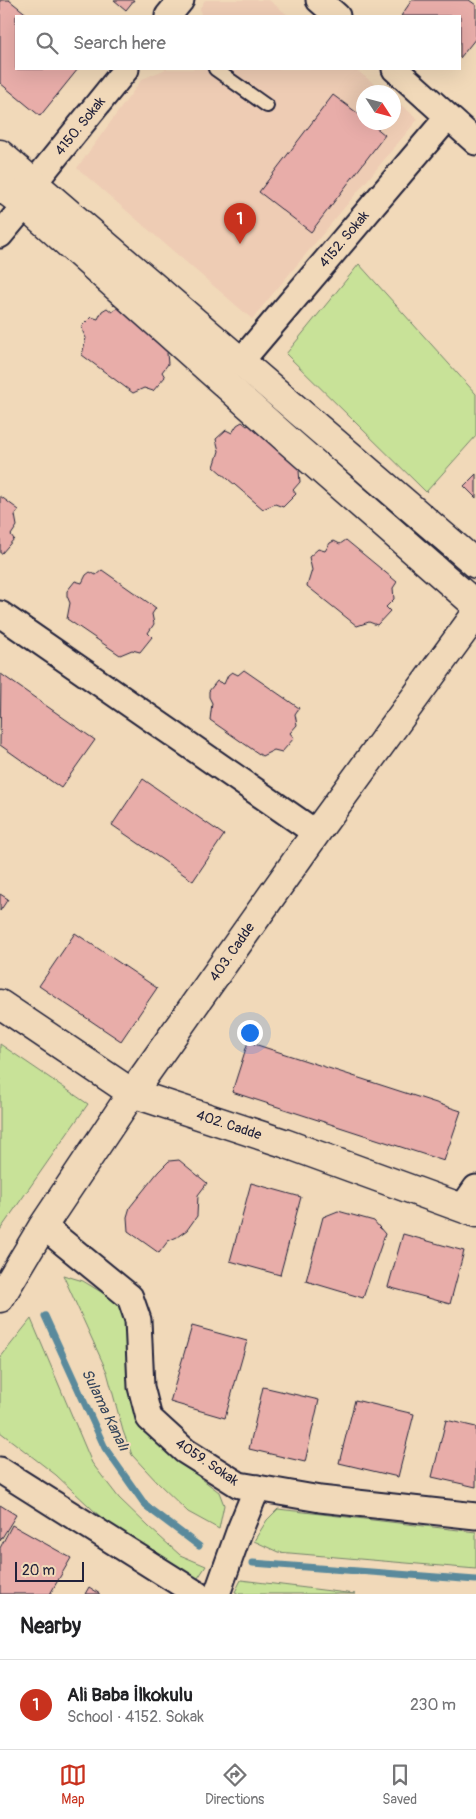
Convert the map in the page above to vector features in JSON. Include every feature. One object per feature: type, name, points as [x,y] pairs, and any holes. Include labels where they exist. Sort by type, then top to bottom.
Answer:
[{"type":"street","points":[[169,15],[181,0]]},
{"type":"street","points":[[319,0],[336,15]]},
{"type":"street","name":"4150. Sokak","points":[[0,235],[29,194],[125,70]]},
{"type":"street","points":[[396,70],[476,142]]},
{"type":"street","name":"4152. Sokak","points":[[241,361],[448,117]]},
{"type":"street","points":[[0,154],[29,194],[283,436],[476,605]]},
{"type":"street","points":[[0,186],[29,194],[241,361],[476,564]]},
{"type":"street","points":[[0,614],[316,833]]},
{"type":"street","name":"403. Cadde","points":[[2,1289],[132,1093],[316,833],[476,614]]},
{"type":"street","name":"402. Cadde","points":[[0,1004],[132,1093],[471,1203]]},
{"type":"street","name":"4059. Sokak","points":[[44,1226],[130,1298],[138,1320],[141,1387],[149,1418],[185,1451],[239,1485],[320,1499],[476,1516]]},
{"type":"street","points":[[0,1470],[197,1594]]},
{"type":"street","points":[[217,1594],[256,1488]]},
{"type":"lane","points":[[216,70],[266,106]]},
{"type":"shaded area","points":[[205,0],[269,0],[288,15],[201,15],[200,8]]},
{"type":"shaded area","points":[[164,70],[356,70],[376,85],[356,85],[356,130],[401,130],[401,105],[418,119],[252,319],[77,168],[142,79]]},
{"type":"green space","points":[[359,264],[476,394],[476,436],[426,492],[286,354]]},
{"type":"green space","points":[[0,1044],[88,1104],[0,1230]]},
{"type":"green space","points":[[63,1275],[83,1281],[111,1298],[124,1312],[144,1429],[162,1447],[219,1492],[224,1505],[219,1529],[188,1512],[132,1455],[123,1431],[107,1372]]},
{"type":"green space","points":[[31,1319],[92,1463],[119,1498],[149,1527],[180,1555],[206,1566],[196,1581],[163,1562],[107,1523],[56,1475],[0,1432],[0,1358]]},
{"type":"green space","points":[[278,1509],[476,1532],[476,1569],[278,1552],[254,1541],[267,1520]]},
{"type":"green space","points":[[241,1580],[355,1594],[240,1594],[235,1592]]},
{"type":"building","points":[[0,0],[9,0],[28,15],[15,15],[15,70],[77,70],[40,116],[0,83]]},
{"type":"building","points":[[114,0],[134,0],[126,10]]},
{"type":"building","points":[[412,0],[469,0],[476,5],[476,38],[461,57],[461,15],[402,15]]},
{"type":"building","points":[[333,95],[356,112],[356,130],[379,130],[385,135],[311,232],[259,192]]},
{"type":"building","points":[[119,307],[171,348],[167,353],[168,364],[162,372],[165,377],[153,391],[144,388],[133,393],[82,355],[86,338],[82,326],[91,317],[98,319],[102,311],[107,308],[112,312]]},
{"type":"building","points":[[242,422],[247,426],[254,422],[304,466],[299,471],[300,482],[293,490],[296,494],[283,507],[275,504],[263,509],[214,467],[219,451],[216,439],[226,430],[232,433],[237,425]]},
{"type":"building","points":[[476,474],[476,498],[464,486]]},
{"type":"building","points":[[0,496],[19,510],[15,515],[17,526],[11,535],[14,539],[2,553],[0,553]]},
{"type":"building","points":[[346,540],[397,582],[393,588],[394,599],[386,607],[390,611],[377,625],[369,622],[357,626],[307,586],[312,570],[309,557],[318,549],[325,551],[330,543],[334,541],[340,544]]},
{"type":"building","points":[[102,570],[156,608],[152,614],[154,624],[148,633],[152,637],[140,652],[132,650],[120,655],[67,619],[70,603],[67,591],[75,581],[82,583],[90,572],[96,575]]},
{"type":"building","points":[[244,670],[299,708],[295,714],[297,725],[290,733],[294,738],[282,752],[274,750],[262,756],[210,720],[212,703],[209,691],[217,681],[224,684],[228,675],[232,672],[238,675]]},
{"type":"building","points":[[1,674],[95,740],[61,788],[0,745]]},
{"type":"building","points":[[143,779],[224,835],[193,881],[112,825]]},
{"type":"building","points":[[0,894],[8,899],[0,911]]},
{"type":"building","points":[[75,933],[157,988],[121,1041],[39,986]]},
{"type":"building","points":[[248,1042],[461,1111],[444,1161],[232,1092]]},
{"type":"building","points":[[179,1160],[207,1183],[198,1195],[197,1216],[187,1230],[168,1241],[159,1253],[128,1231],[127,1217],[130,1207],[158,1172],[169,1161]]},
{"type":"building","points":[[251,1183],[301,1197],[280,1275],[230,1261]]},
{"type":"building","points":[[338,1211],[374,1221],[385,1234],[363,1298],[306,1281],[323,1217]]},
{"type":"building","points":[[403,1234],[464,1251],[450,1304],[388,1287]]},
{"type":"building","points":[[192,1326],[247,1341],[225,1418],[170,1402]]},
{"type":"building","points":[[263,1387],[319,1400],[305,1462],[249,1449]]},
{"type":"building","points":[[355,1400],[414,1414],[398,1477],[339,1463]]},
{"type":"building","points":[[446,1420],[476,1427],[476,1487],[432,1477]]},
{"type":"building","points":[[0,1505],[16,1515],[0,1541]]},
{"type":"building","points":[[12,1525],[71,1558],[50,1594],[0,1594],[0,1548]]},
{"type":"building","points":[[89,1587],[100,1594],[85,1594]]},
{"type":"waterway","name":"Sulama Kanalı","points":[[45,1316],[105,1448],[146,1506],[199,1546]]},
{"type":"waterway","name":"Sulama Kanalı","points":[[253,1563],[476,1580]]},
{"type":"place","name":"Ali Baba İlkokulu","points":[[240,244]]}]
